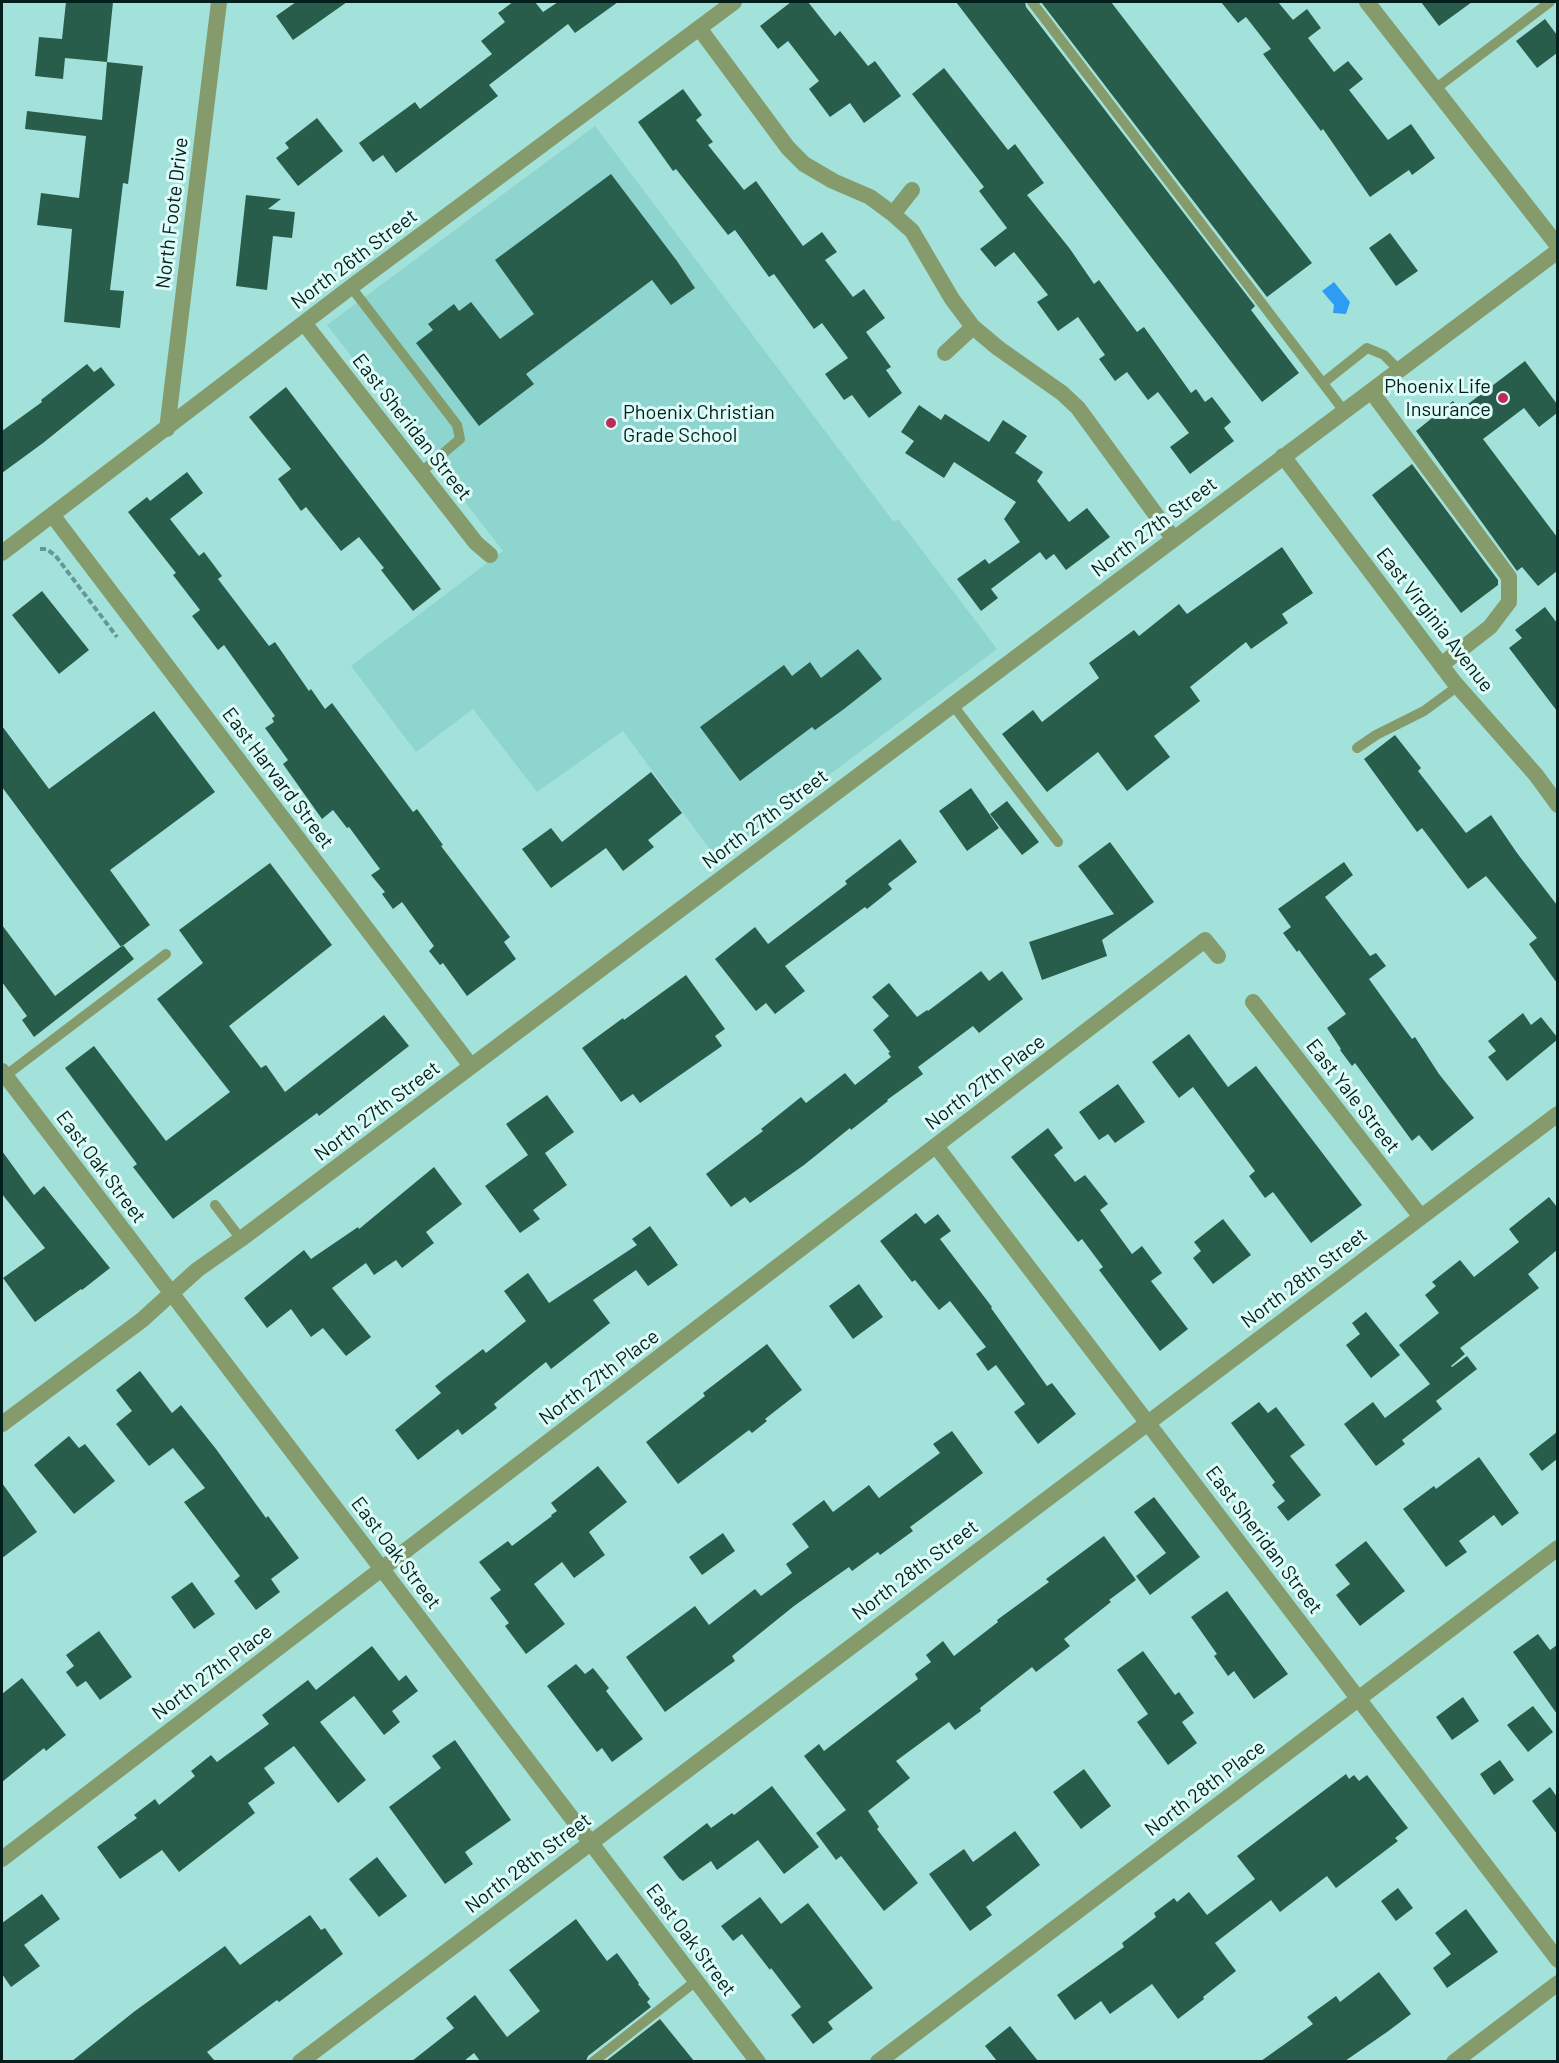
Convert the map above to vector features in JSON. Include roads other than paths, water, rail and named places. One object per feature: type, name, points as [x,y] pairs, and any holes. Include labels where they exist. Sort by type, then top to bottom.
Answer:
[{"type":"street","name":"North Foote Drive","points":[[167,429],[219,2]]},
{"type":"street","name":"North 26th Street","points":[[2,553],[351,287],[734,2]]},
{"type":"street","points":[[1367,2],[1557,246]]},
{"type":"street","points":[[699,28],[788,148],[804,164],[833,181],[870,197],[912,231],[952,299],[973,327],[998,348],[1062,393],[1077,408],[1173,538]]},
{"type":"street","points":[[893,214],[912,190]]},
{"type":"street","name":"North 27th Street","points":[[2,1424],[142,1320],[197,1270],[1557,251]]},
{"type":"street","name":"East Sheridan Street","points":[[304,323],[476,543],[490,555]]},
{"type":"street","points":[[945,353],[973,327]]},
{"type":"street","points":[[1371,391],[1509,577],[1509,602],[1490,627],[1441,665]]},
{"type":"street","name":"East Virginia Avenue","points":[[1283,456],[1441,665],[1536,776],[1557,805]]},
{"type":"street","name":"East Harvard Street","points":[[52,516],[471,1066]]},
{"type":"street","name":"North 27th Place","points":[[2,1859],[1205,940],[1218,956]]},
{"type":"street","name":"East Yale Street","points":[[1253,1002],[1421,1216]]},
{"type":"street","name":"East Oak Street","points":[[4,1073],[758,2061]]},
{"type":"street","name":"North 28th Street","points":[[300,2061],[1557,1114]]},
{"type":"street","name":"East Sheridan Street","points":[[936,1146],[1557,1960]]},
{"type":"street","name":"North 28th Place","points":[[878,2061],[1557,1548]]},
{"type":"street","points":[[1454,2061],[1557,1983]]},
{"type":"lane","points":[[1032,2],[1344,411]]},
{"type":"lane","points":[[1435,89],[1550,2]]},
{"type":"lane","points":[[351,287],[457,425],[460,439],[420,472]]},
{"type":"lane","points":[[1323,382],[1366,348],[1384,355],[1399,370]]},
{"type":"lane","points":[[1357,748],[1376,735],[1424,711],[1458,686]]},
{"type":"lane","points":[[952,704],[1058,842]]},
{"type":"lane","points":[[4,1073],[166,954]]},
{"type":"lane","points":[[215,1205],[241,1239]]},
{"type":"lane","points":[[593,2061],[696,1981]]},
{"type":"water","points":[[1334,282],[1350,302],[1346,314],[1333,313],[1334,305],[1322,291]]},
{"type":"place","name":"Phoenix Life Insurance","points":[[1503,398]]},
{"type":"place","name":"Phoenix Christian Grade School","points":[[611,423]]}]
